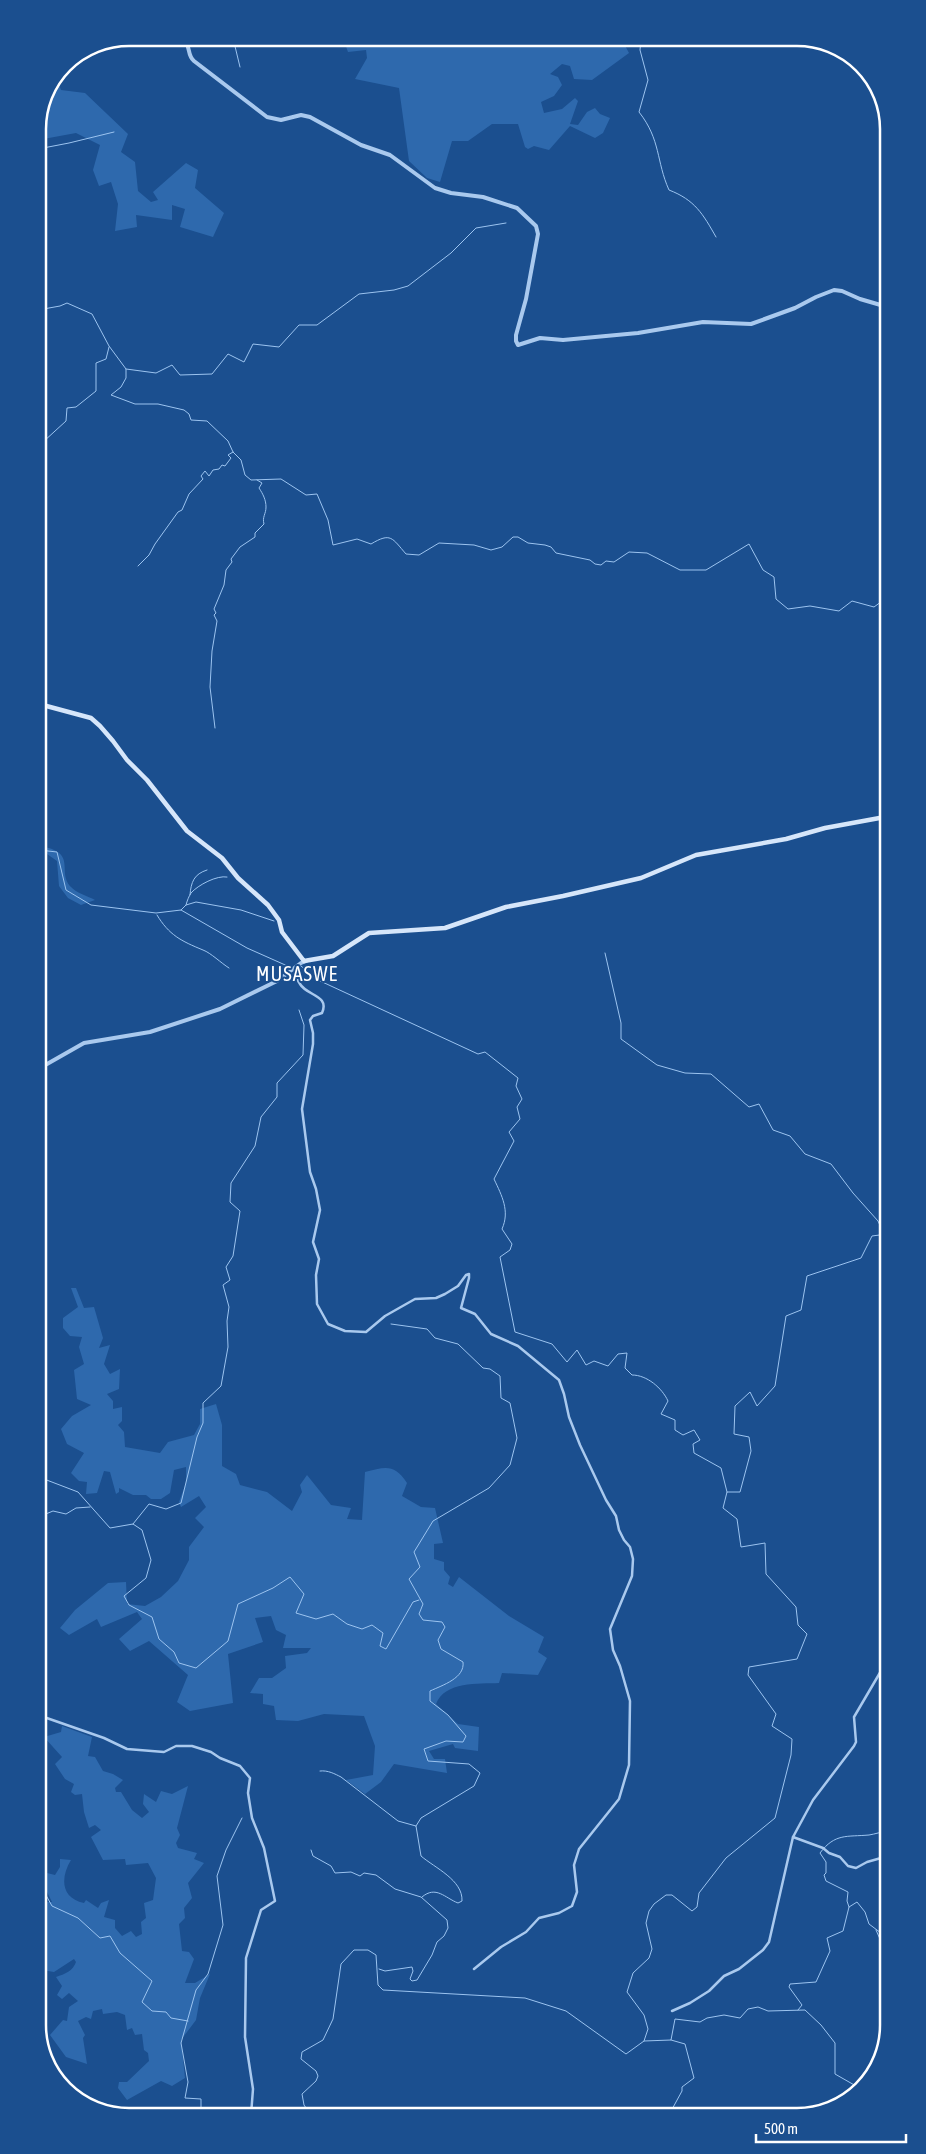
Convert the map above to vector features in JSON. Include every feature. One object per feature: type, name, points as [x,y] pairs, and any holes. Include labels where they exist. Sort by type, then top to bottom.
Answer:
[{"type":"main road","points":[[46,706],[91,718],[100,726],[113,741],[122,756],[147,780],[187,832],[222,858],[238,878],[265,902],[279,920],[282,932],[299,957],[306,961],[333,956],[370,933],[445,928],[506,906],[563,896],[642,878],[694,856],[791,838],[826,828],[880,818]]},
{"type":"street","points":[[188,46],[190,56],[194,61],[267,117],[281,120],[306,116],[361,145],[390,155],[434,188],[451,193],[483,197],[503,202],[517,208],[531,220],[538,228],[538,234],[526,299],[516,335],[518,345],[540,338],[569,340],[638,333],[703,322],[748,325],[795,308],[834,290],[842,291],[860,300],[880,305]]},
{"type":"street","points":[[46,1064],[72,1048],[94,1039],[150,1032],[212,1012],[278,981],[306,961]]},
{"type":"street","points":[[293,969],[296,971],[301,986],[323,1000],[325,1005],[322,1013],[313,1016],[310,1020],[313,1044],[302,1109],[310,1172],[320,1210],[313,1242],[319,1259],[316,1275],[317,1304],[326,1323],[346,1331],[366,1332],[385,1316],[415,1299],[436,1298],[446,1294],[458,1286],[466,1275],[469,1274],[461,1308],[475,1314],[492,1334],[518,1346],[559,1380],[577,1438],[616,1516],[621,1535],[630,1547],[633,1559],[632,1576],[610,1626],[613,1650],[620,1666],[630,1701],[628,1733],[630,1760],[621,1793],[616,1803],[579,1849],[574,1865],[577,1892],[572,1906],[560,1913],[539,1918],[526,1932],[501,1947],[474,1968]]},
{"type":"street","points":[[672,2011],[690,2003],[709,1991],[724,1976],[739,1970],[763,1950],[769,1942],[793,1837],[814,1800],[854,1746],[856,1742],[854,1716],[880,1672]]},
{"type":"street","points":[[46,1717],[104,1738],[127,1749],[164,1752],[176,1746],[192,1746],[235,1763],[250,1778],[248,1793],[252,1818],[264,1848],[276,1901],[261,1910],[246,1958],[245,2037],[253,2089],[252,2108]]},
{"type":"street","points":[[793,1837],[824,1848],[829,1853],[840,1857],[848,1866],[854,1868],[880,1857]]},
{"type":"shaded area","points":[[346,46],[625,46],[629,53],[592,80],[574,79],[570,66],[562,64],[550,74],[558,77],[562,85],[554,96],[541,102],[544,113],[562,109],[575,98],[578,101],[570,124],[578,125],[587,112],[595,108],[600,114],[610,118],[603,133],[595,138],[570,126],[549,150],[534,146],[528,149],[525,147],[518,124],[492,124],[468,141],[452,141],[440,182],[427,178],[409,161],[399,88],[355,79],[367,58],[366,50],[348,52]]},
{"type":"shaded area","points":[[59,86],[61,90],[85,93],[128,134],[121,152],[135,162],[138,191],[151,202],[158,200],[153,192],[186,163],[198,170],[195,188],[224,213],[213,237],[180,227],[185,209],[172,205],[172,220],[136,215],[137,227],[115,231],[118,204],[111,182],[99,186],[93,170],[100,145],[76,133],[46,139],[49,108]]},
{"type":"shaded area","points":[[46,848],[59,853],[63,857],[65,875],[71,887],[95,900],[81,905],[68,898],[59,886],[57,861],[47,854]]},
{"type":"shaded area","points":[[71,1288],[76,1288],[84,1308],[94,1307],[103,1338],[99,1348],[110,1345],[104,1364],[110,1374],[120,1369],[119,1389],[107,1394],[113,1401],[113,1409],[122,1407],[122,1421],[118,1425],[124,1432],[125,1447],[160,1453],[168,1442],[194,1435],[200,1424],[200,1409],[216,1404],[222,1425],[222,1466],[236,1474],[240,1485],[267,1492],[292,1511],[302,1492],[300,1485],[307,1475],[331,1505],[351,1508],[347,1519],[362,1520],[365,1472],[384,1468],[393,1469],[398,1472],[407,1483],[402,1496],[421,1507],[435,1508],[443,1543],[434,1544],[434,1559],[444,1562],[444,1570],[450,1577],[448,1584],[453,1587],[459,1577],[509,1616],[544,1637],[538,1652],[547,1658],[538,1675],[502,1673],[499,1683],[463,1685],[447,1691],[440,1697],[436,1704],[458,1724],[479,1727],[478,1751],[455,1748],[453,1744],[429,1751],[434,1759],[445,1759],[447,1773],[394,1764],[381,1782],[365,1794],[346,1780],[373,1775],[375,1746],[364,1716],[324,1714],[298,1721],[276,1720],[274,1706],[263,1704],[263,1694],[250,1693],[259,1678],[272,1678],[286,1668],[285,1656],[307,1653],[311,1648],[283,1648],[286,1635],[276,1630],[271,1616],[255,1618],[263,1642],[228,1654],[233,1703],[190,1711],[177,1702],[188,1675],[149,1641],[130,1651],[119,1639],[142,1619],[137,1612],[101,1627],[97,1619],[69,1635],[60,1628],[75,1610],[108,1583],[126,1582],[127,1604],[145,1606],[161,1597],[178,1581],[189,1560],[189,1547],[204,1527],[195,1518],[206,1507],[199,1496],[181,1507],[179,1502],[186,1483],[186,1467],[174,1470],[170,1493],[161,1499],[151,1499],[146,1495],[133,1495],[119,1488],[119,1492],[116,1494],[110,1472],[104,1471],[97,1493],[86,1494],[87,1482],[79,1481],[71,1473],[84,1453],[67,1444],[61,1429],[72,1416],[91,1405],[77,1399],[74,1370],[84,1364],[79,1347],[82,1337],[70,1336],[63,1328],[63,1318],[78,1307]]},
{"type":"shaded area","points":[[62,1726],[92,1737],[88,1756],[95,1757],[103,1771],[123,1780],[115,1788],[116,1792],[121,1792],[132,1810],[142,1818],[149,1812],[143,1804],[144,1794],[156,1802],[161,1791],[172,1794],[188,1786],[177,1828],[180,1835],[176,1843],[178,1848],[197,1853],[194,1859],[204,1863],[188,1883],[192,1898],[184,1908],[185,1918],[179,1924],[182,1951],[189,1952],[194,1959],[185,1983],[195,1983],[210,1974],[200,1998],[196,2020],[181,2040],[185,2078],[172,2086],[161,2081],[127,2100],[118,2088],[119,2082],[127,2082],[149,2061],[148,2053],[144,2050],[142,2034],[135,2035],[132,2028],[127,2030],[125,2015],[117,2012],[103,2014],[102,2009],[93,2011],[91,2019],[86,2017],[78,2021],[85,2035],[83,2038],[87,2064],[66,2057],[50,2035],[63,2020],[67,2021],[69,2007],[78,2001],[69,1993],[62,1999],[57,1995],[62,1986],[56,1977],[71,1970],[76,1962],[74,1959],[54,1972],[46,1971],[46,1902],[52,1902],[46,1890],[46,1873],[55,1875],[60,1867],[60,1859],[71,1860],[64,1880],[67,1892],[71,1897],[84,1903],[86,1900],[98,1908],[101,1903],[109,1900],[104,1917],[115,1920],[115,1928],[122,1936],[131,1931],[136,1937],[142,1934],[141,1922],[146,1918],[144,1903],[153,1900],[156,1878],[148,1863],[126,1865],[125,1859],[103,1860],[91,1837],[101,1830],[95,1825],[89,1828],[84,1812],[82,1794],[75,1795],[71,1792],[74,1784],[65,1779],[55,1764],[62,1757],[46,1739],[46,1736],[61,1732]]},
{"type":"waterway","points":[[235,46],[240,67]]},
{"type":"waterway","points":[[640,46],[648,80],[639,112],[655,141],[669,190],[692,203],[707,221],[716,237]]},
{"type":"waterway","points":[[46,147],[114,132]]},
{"type":"waterway","points":[[126,369],[156,373],[172,365],[180,375],[212,374],[228,354],[244,362],[253,344],[279,347],[299,325],[317,325],[359,294],[394,290],[408,286],[451,253],[476,228],[506,223]]},
{"type":"waterway","points":[[46,309],[67,303],[92,314],[109,346],[126,369],[126,378],[121,387],[111,395],[135,404],[158,404],[184,410],[189,414],[191,420],[207,421],[228,441],[233,452],[241,460],[245,475],[251,480],[281,479],[306,495],[317,494],[328,520],[333,545],[357,539],[371,544],[383,538],[391,538],[406,554],[419,555],[439,543],[474,545],[491,550],[502,547],[513,537],[518,537],[528,543],[551,547],[556,553],[590,560],[595,564],[601,565],[606,561],[614,562],[629,552],[647,553],[680,570],[706,570],[749,544],[763,570],[774,577],[776,599],[788,609],[810,606],[839,611],[852,601],[874,607],[880,603]]},
{"type":"waterway","points":[[46,439],[66,421],[67,408],[76,407],[96,391],[96,363],[106,359],[109,347]]},
{"type":"waterway","points":[[138,566],[149,555],[178,512],[182,510],[189,494],[203,479],[201,476],[205,471],[209,476],[213,470],[219,469],[222,465],[225,466],[231,458],[228,455],[233,452]]},
{"type":"waterway","points":[[215,728],[210,687],[212,651],[217,621],[214,609],[224,585],[226,570],[232,562],[231,559],[240,547],[255,537],[255,533],[264,524],[263,519],[266,507],[259,488],[262,483],[257,480]]},
{"type":"waterway","points":[[46,851],[57,852],[66,890],[91,905],[156,913],[181,910],[247,948],[292,968]]},
{"type":"waterway","points":[[190,895],[191,886],[196,876],[207,870]]},
{"type":"waterway","points":[[186,905],[191,893],[198,887],[213,879],[227,877]]},
{"type":"waterway","points":[[181,910],[186,905],[196,902],[241,910],[274,921]]},
{"type":"waterway","points":[[157,915],[166,928],[176,937],[206,951],[229,968]]},
{"type":"waterway","points":[[605,953],[621,1023],[621,1039],[657,1065],[685,1073],[711,1074],[749,1107],[759,1104],[773,1130],[790,1136],[805,1154],[831,1164],[880,1225]]},
{"type":"waterway","points":[[298,967],[301,966],[318,980],[478,1054],[485,1052],[518,1078],[516,1086],[522,1099],[517,1107],[520,1119],[509,1132],[514,1141],[494,1179],[505,1210],[502,1229],[512,1244],[510,1250],[500,1257],[515,1332],[552,1344],[567,1362],[577,1350],[586,1365],[594,1361],[608,1366],[618,1354],[627,1353],[625,1368],[632,1375],[643,1377],[662,1391],[668,1401],[661,1414],[675,1420],[675,1430],[683,1435],[694,1430],[700,1440],[693,1444],[694,1453],[721,1468],[727,1492]]},
{"type":"waterway","points":[[133,1524],[149,1504],[166,1509],[181,1503],[197,1437],[203,1423],[203,1403],[221,1386],[228,1347],[227,1321],[229,1307],[223,1285],[230,1280],[226,1267],[233,1256],[240,1211],[230,1202],[231,1183],[255,1146],[261,1117],[277,1097],[277,1083],[303,1055],[304,1025],[299,1010]]},
{"type":"waterway","points":[[644,2041],[648,2029],[644,2015],[627,1992],[633,1973],[649,1958],[652,1949],[646,1923],[649,1911],[654,1904],[666,1895],[672,1895],[692,1911],[697,1907],[699,1893],[726,1858],[775,1818],[791,1755],[792,1739],[772,1726],[776,1714],[748,1675],[749,1667],[797,1659],[807,1634],[798,1625],[796,1607],[766,1574],[765,1543],[741,1547],[737,1519],[723,1508],[727,1492],[740,1492],[751,1451],[749,1437],[734,1434],[735,1406],[750,1392],[757,1406],[775,1386],[786,1316],[801,1310],[807,1276],[861,1258],[872,1236],[880,1235]]},
{"type":"waterway","points":[[391,1324],[427,1329],[435,1338],[458,1344],[483,1368],[490,1369],[500,1376],[501,1398],[510,1403],[517,1438],[510,1465],[489,1488],[433,1521],[414,1552],[420,1567],[409,1579],[423,1604],[419,1614],[423,1620],[442,1622],[445,1627],[438,1640],[441,1649],[463,1662],[463,1668],[457,1677],[430,1691],[430,1701],[448,1715],[466,1736],[463,1742],[446,1741],[424,1749],[428,1761],[469,1764],[480,1773],[474,1786],[421,1818],[416,1826]]},
{"type":"waterway","points":[[46,1480],[78,1492],[110,1528],[133,1524],[142,1530],[151,1560],[146,1578],[124,1596],[129,1605],[152,1617],[159,1639],[174,1652],[179,1663],[196,1668],[228,1641],[238,1604],[273,1588],[290,1577],[304,1594],[296,1613],[316,1619],[333,1614],[347,1624],[362,1629],[372,1625],[383,1633],[380,1646],[386,1649],[413,1602],[419,1600]]},
{"type":"waterway","points":[[46,1514],[53,1511],[66,1514],[76,1508],[90,1507]]},
{"type":"waterway","points":[[320,1771],[329,1772],[341,1777],[398,1821],[416,1826],[421,1856],[453,1881],[458,1887],[462,1901],[458,1903],[436,1892],[422,1897]]},
{"type":"waterway","points":[[201,2108],[201,2099],[185,2098],[188,2082],[181,2043],[196,1990],[208,1974],[223,1925],[217,1876],[226,1850],[242,1818]]},
{"type":"waterway","points":[[849,1907],[847,1901],[848,1892],[826,1881],[824,1875],[826,1873],[826,1862],[820,1853],[836,1839],[880,1832]]},
{"type":"waterway","points":[[311,1850],[313,1856],[331,1866],[335,1873],[351,1872],[360,1876],[364,1873],[376,1875],[395,1889],[421,1897],[447,1920],[448,1928],[444,1936],[437,1942],[432,1955],[417,1980],[412,1981],[410,1979],[413,1971],[412,1967],[385,1971],[379,1969]]},
{"type":"waterway","points":[[46,1895],[52,1906],[78,1918],[100,1938],[110,1936],[120,1953],[152,1981],[142,2002],[152,2011],[166,2012],[171,2018],[188,2021]]},
{"type":"waterway","points":[[798,2010],[802,2005],[789,1987],[790,1984],[816,1982],[830,1951],[827,1938],[843,1931],[849,1907],[857,1902],[865,1912],[869,1924],[880,1932]]},
{"type":"waterway","points":[[876,1930],[880,1939]]},
{"type":"waterway","points":[[306,2108],[302,2094],[316,2081],[318,2076],[316,2071],[301,2059],[302,2052],[323,2040],[333,2019],[341,1964],[354,1950],[368,1950],[376,1955],[378,1985],[383,1990],[525,1998],[566,2011],[626,2054],[644,2041],[671,2040],[675,2019],[700,2022],[707,2018],[724,2015],[740,2018],[748,2009],[758,2007],[768,2011],[805,2010],[821,2025],[835,2043],[835,2074],[853,2085]]},
{"type":"waterway","points":[[671,2040],[685,2044],[694,2078],[682,2087],[682,2091],[673,2108]]},
{"type":"district","name":"MUSASWE","points":[[297,973]]}]
